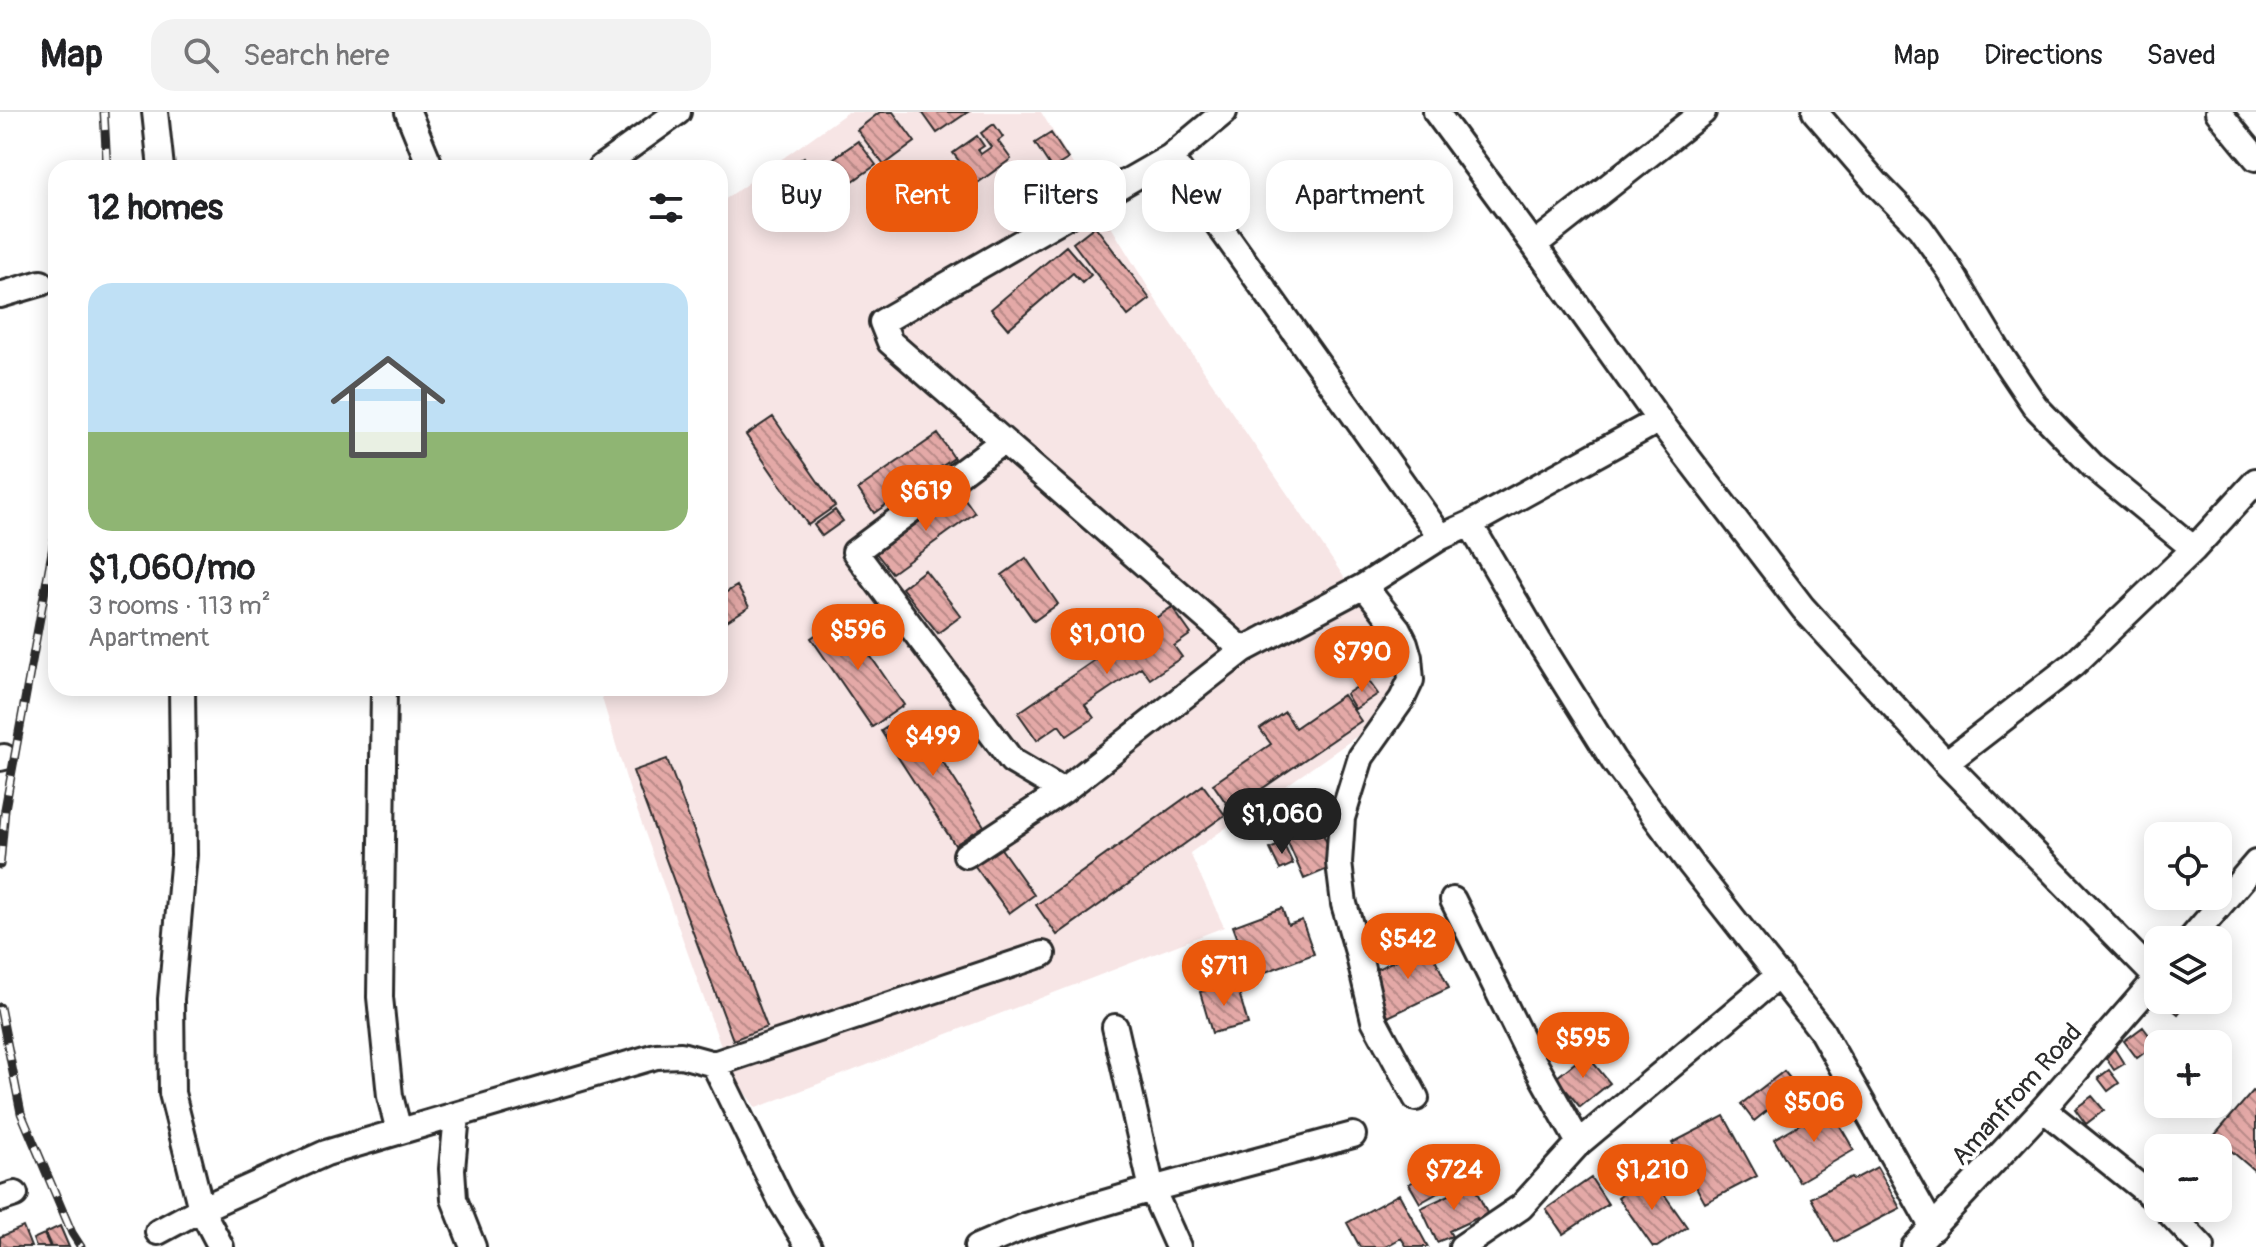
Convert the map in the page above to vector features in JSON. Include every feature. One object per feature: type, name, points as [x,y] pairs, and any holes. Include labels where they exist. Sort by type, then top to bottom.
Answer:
[{"type":"street","points":[[155,112],[160,160]]},
{"type":"street","points":[[408,112],[428,160]]},
{"type":"street","points":[[611,160],[678,112]]},
{"type":"street","points":[[1224,112],[1170,157],[882,322],[890,342],[1243,650]]},
{"type":"street","points":[[1436,112],[1659,420],[1803,608],[1946,763],[2144,963]]},
{"type":"street","points":[[1534,245],[1703,112]]},
{"type":"street","points":[[1815,112],[1920,228],[2035,406],[2094,467],[2194,549]]},
{"type":"street","points":[[2218,112],[2256,158]]},
{"type":"street","points":[[1170,157],[1441,537]]},
{"type":"street","points":[[0,295],[41,283]]},
{"type":"street","points":[[966,855],[1063,791],[1243,650],[1364,586],[1441,537],[1659,420]]},
{"type":"street","points":[[1003,441],[855,552],[1012,761],[1063,791]]},
{"type":"street","points":[[1946,763],[2074,664],[2194,549],[2256,481]]},
{"type":"street","points":[[1470,524],[1613,760],[1821,1030],[1933,1228]]},
{"type":"street","points":[[1364,586],[1398,629],[1409,657],[1411,680],[1402,699],[1361,757],[1342,818],[1339,863],[1344,904],[1374,1020],[1416,1098]]},
{"type":"street","points":[[182,696],[184,855],[171,999],[172,1093],[201,1209],[221,1247]]},
{"type":"street","points":[[384,696],[380,997],[390,1096],[399,1131]]},
{"type":"street","points":[[2202,926],[2256,863]]},
{"type":"street","points":[[1453,900],[1526,1048],[1579,1143]]},
{"type":"street","points":[[158,1232],[201,1209],[326,1153],[656,1056],[681,1055],[714,1064],[1043,954]]},
{"type":"street","points":[[1462,1247],[1521,1207],[1579,1143],[1779,975]]},
{"type":"street","name":"Amanfrom Road","points":[[1914,1247],[2043,1109],[2144,993]]},
{"type":"street","points":[[1115,1027],[1152,1189],[1178,1247]]},
{"type":"street","points":[[714,1064],[781,1201],[809,1247]]},
{"type":"street","points":[[2043,1109],[2144,1190]]},
{"type":"street","points":[[457,1115],[452,1169],[454,1199],[473,1247]]},
{"type":"street","points":[[977,1247],[1026,1226],[1353,1135]]},
{"type":"street","points":[[2178,1222],[2202,1247]]},
{"type":"shaded area","points":[[848,112],[1041,112],[1070,160],[994,160],[994,232],[1114,232],[1157,302],[1401,661],[1399,681],[1363,732],[1190,853],[1224,927],[756,1108],[730,1072],[628,785],[601,696],[728,696],[728,197],[752,180],[752,232],[850,232],[850,160],[780,160]]},
{"type":"building","points":[[880,112],[893,112],[915,142],[891,160],[880,160],[857,130]]},
{"type":"building","points":[[922,112],[968,112],[937,133]]},
{"type":"building","points":[[994,124],[1003,137],[998,141],[1011,159],[994,160],[994,171],[978,183],[978,160],[958,160],[953,153],[977,136],[984,146],[978,150],[981,154],[991,147],[981,133]]},
{"type":"building","points":[[1051,133],[1068,159],[1046,160],[1035,143]]},
{"type":"building","points":[[858,141],[872,160],[866,160],[866,172],[850,183],[850,160],[831,160]]},
{"type":"building","points":[[1087,232],[1100,232],[1150,299],[1128,316],[1073,243]]},
{"type":"building","points":[[1066,246],[1091,275],[1082,283],[1073,273],[1008,329],[991,309]]},
{"type":"building","points":[[773,417],[835,506],[808,525],[746,435]]},
{"type":"building","points":[[938,434],[954,458],[874,513],[858,489]]},
{"type":"building","points":[[960,492],[975,513],[892,573],[876,553]]},
{"type":"building","points":[[835,510],[843,521],[822,536],[814,525]]},
{"type":"building","points":[[1026,558],[1058,604],[1034,621],[1002,575]]},
{"type":"building","points":[[925,570],[961,616],[938,633],[902,588]]},
{"type":"building","points":[[737,586],[749,607],[728,620],[728,591]]},
{"type":"building","points":[[1172,607],[1191,634],[1174,646],[1182,657],[1150,679],[1141,667],[1085,705],[1094,718],[1067,736],[1059,725],[1037,740],[1018,713]]},
{"type":"building","points":[[843,616],[904,705],[872,727],[811,638]]},
{"type":"building","points":[[1368,680],[1378,694],[1355,709],[1346,694]]},
{"type":"building","points":[[1343,695],[1361,721],[1231,810],[1213,784],[1271,744],[1260,729],[1285,712],[1295,728]]},
{"type":"building","points":[[911,712],[984,826],[955,845],[881,731]]},
{"type":"building","points":[[667,759],[767,1027],[733,1040],[633,771]]},
{"type":"building","points":[[1203,785],[1225,815],[1057,935],[1036,905]]},
{"type":"building","points":[[1311,808],[1337,865],[1304,879],[1279,822]]},
{"type":"building","points":[[997,843],[1034,895],[1009,913],[972,862]]},
{"type":"building","points":[[1283,843],[1293,864],[1280,870],[1270,849]]},
{"type":"building","points":[[1282,908],[1288,925],[1302,920],[1314,954],[1252,977],[1233,926]]},
{"type":"building","points":[[1428,944],[1449,988],[1388,1017],[1367,974]]},
{"type":"building","points":[[1236,982],[1248,1024],[1212,1033],[1200,992]]},
{"type":"building","points":[[2143,1027],[2145,1030],[2144,1053],[2137,1058],[2124,1041]]},
{"type":"building","points":[[2114,1048],[2124,1064],[2114,1070],[2104,1055]]},
{"type":"building","points":[[1586,1054],[1610,1083],[1580,1107],[1556,1078]]},
{"type":"building","points":[[2109,1070],[2119,1083],[2108,1091],[2098,1078]]},
{"type":"building","points":[[1784,1071],[1797,1087],[1754,1121],[1741,1104]]},
{"type":"building","points":[[2253,1091],[2256,1093],[2256,1172],[2232,1151],[2232,1134],[2216,1134]]},
{"type":"building","points":[[2092,1096],[2104,1110],[2086,1124],[2075,1109]]},
{"type":"building","points":[[1829,1107],[1854,1150],[1799,1182],[1774,1139]]},
{"type":"building","points":[[1724,1116],[1757,1176],[1705,1203],[1672,1143]]},
{"type":"building","points":[[1460,1154],[1475,1178],[1455,1190],[1452,1185],[1420,1203],[1409,1184]]},
{"type":"building","points":[[1877,1167],[1900,1208],[1835,1242],[1811,1198]]},
{"type":"building","points":[[1650,1174],[1687,1227],[1657,1247],[1653,1247],[1618,1197]]},
{"type":"building","points":[[1591,1178],[1608,1204],[1563,1234],[1546,1209]]},
{"type":"building","points":[[1473,1184],[1489,1217],[1480,1221],[1477,1218],[1449,1231],[1452,1236],[1437,1242],[1421,1208]]},
{"type":"building","points":[[1399,1194],[1428,1247],[1407,1247],[1401,1238],[1385,1247],[1360,1247],[1347,1223]]},
{"type":"building","points":[[60,1226],[69,1247],[51,1247],[45,1233]]},
{"type":"building","points":[[23,1227],[31,1247],[0,1247],[0,1237]]},
{"type":"building","points":[[44,1234],[50,1247],[36,1247],[33,1239]]},
{"type":"railway","points":[[104,112],[107,160]]},
{"type":"railway","points":[[0,865],[5,809],[48,574]]},
{"type":"railway","points":[[0,1007],[21,1113],[72,1233],[81,1247]]}]
